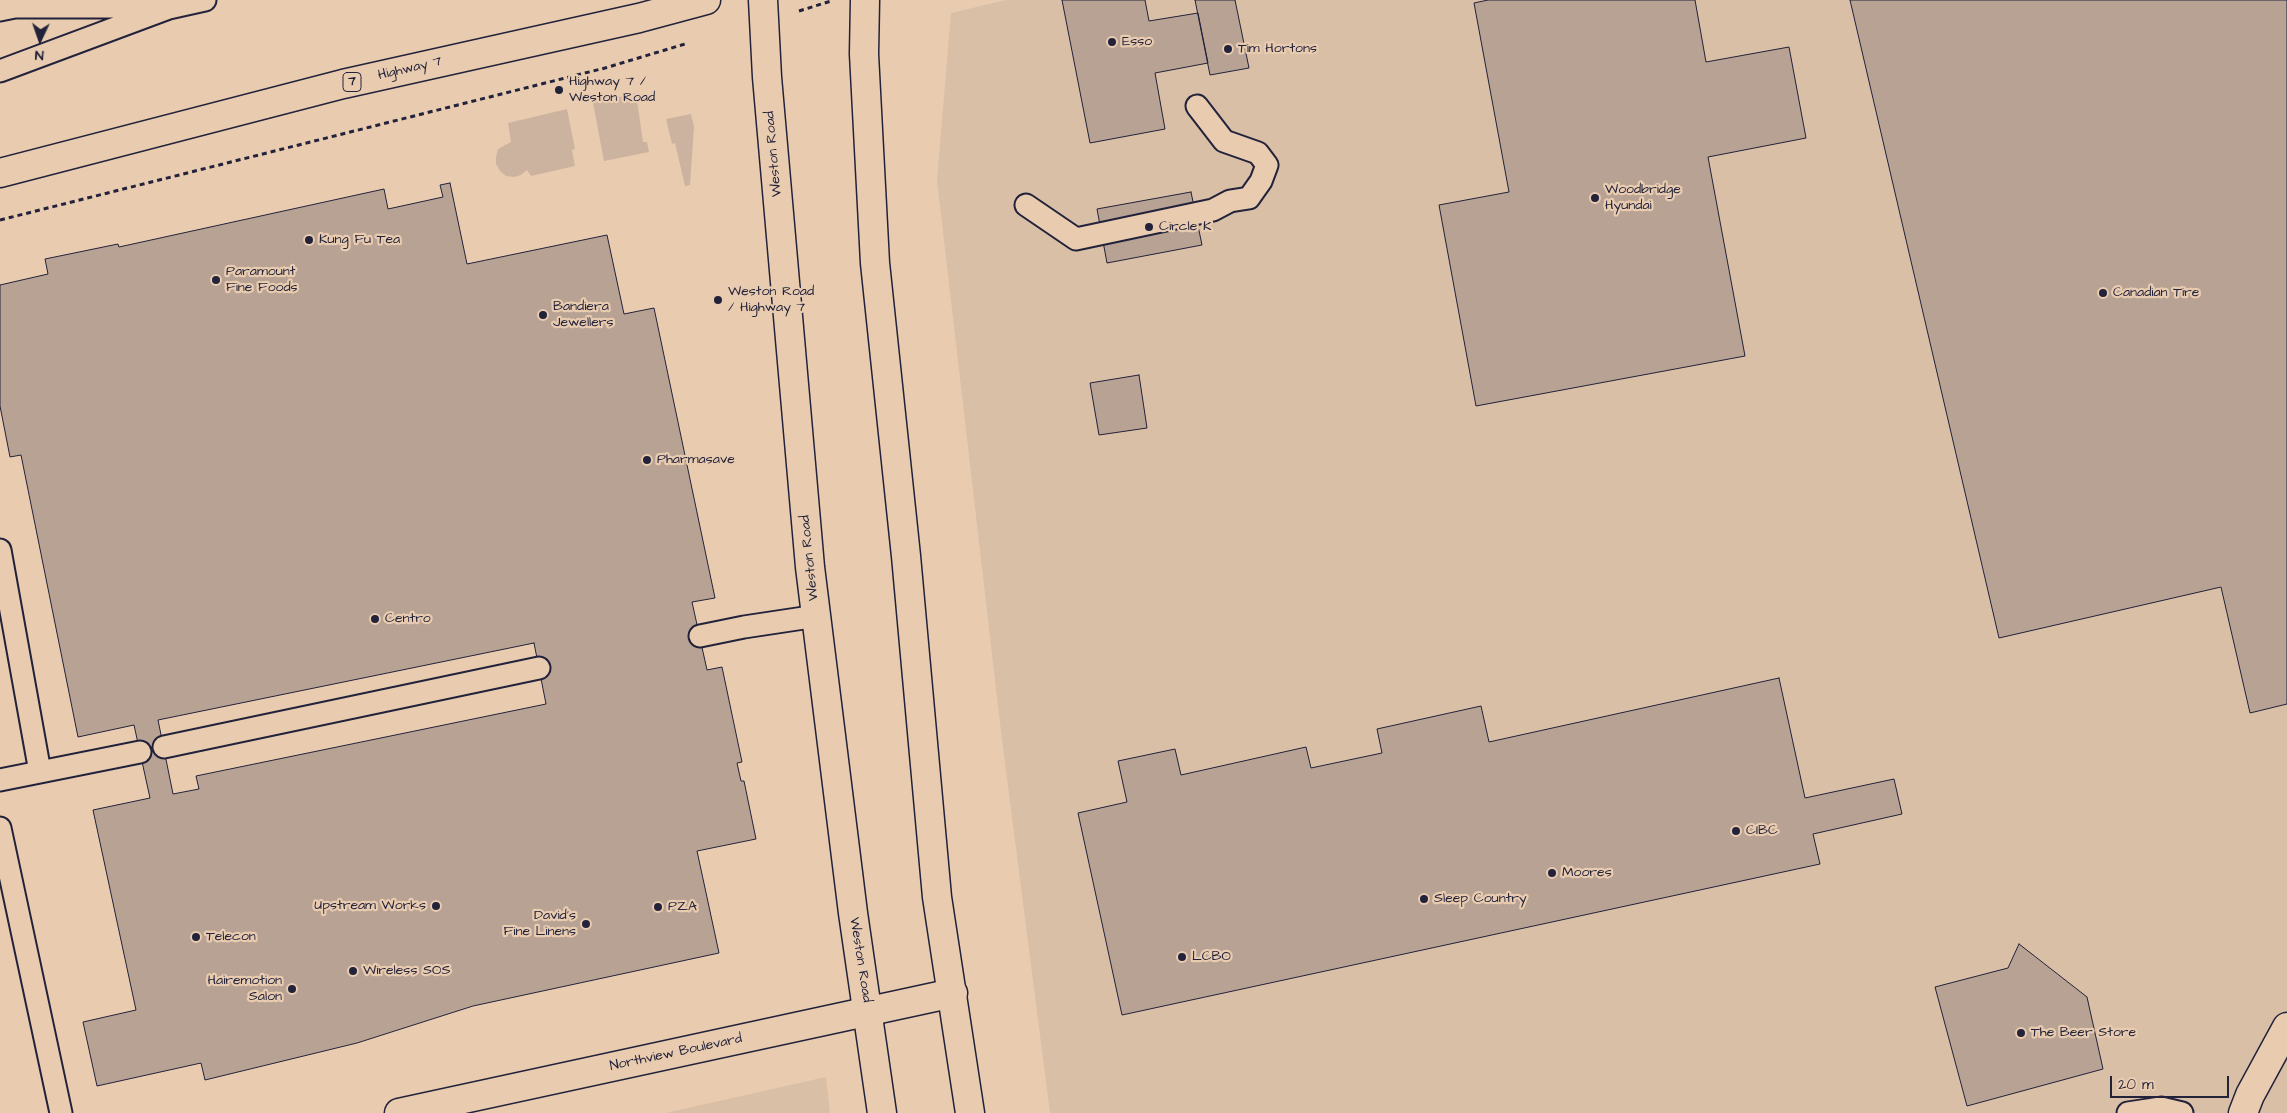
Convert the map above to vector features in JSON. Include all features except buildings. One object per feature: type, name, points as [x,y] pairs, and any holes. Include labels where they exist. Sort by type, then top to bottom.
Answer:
[{"type":"main road","name":"Highway 7","points":[[0,173],[343,84],[639,18],[706,0]]},
{"type":"main road","name":"Weston Road","points":[[763,0],[767,76],[816,616],[853,913],[882,1113]]},
{"type":"main road","points":[[865,0],[864,54],[875,263],[906,556],[937,897],[970,1113]]},
{"type":"main road","name":"Northview Boulevard","points":[[399,1113],[953,993]]},
{"type":"main road","points":[[2243,1113],[2250,1096],[2287,1027]]},
{"type":"lane","points":[[0,71],[169,8],[205,0]]},
{"type":"lane","points":[[0,10],[15,7],[169,8]]},
{"type":"lane","points":[[1026,205],[1076,239],[1213,210],[1230,200],[1248,198],[1261,181],[1267,165],[1258,153],[1224,141],[1197,106]]},
{"type":"lane","points":[[0,550],[40,772]]},
{"type":"lane","points":[[700,636],[816,616]]},
{"type":"lane","points":[[164,747],[539,668]]},
{"type":"lane","points":[[0,780],[140,752]]},
{"type":"lane","points":[[0,828],[61,1113]]},
{"type":"lane","points":[[2128,1113],[2161,1108],[2182,1113]]},
{"type":"path","points":[[0,220],[605,68]]},
{"type":"shaded area","points":[[1006,0],[2287,0],[2287,1113],[1050,1113],[1001,732],[937,180],[951,13]]},
{"type":"shaded area","points":[[636,93],[643,142],[647,142],[649,152],[604,161],[593,103]]},
{"type":"shaded area","points":[[567,109],[575,149],[572,150],[575,166],[531,176],[527,170],[521,175],[514,177],[506,176],[500,171],[496,164],[496,157],[498,149],[511,142],[508,123]]},
{"type":"shaded area","points":[[691,114],[694,127],[690,185],[685,186],[675,143],[672,144],[666,119]]},
{"type":"shaded area","points":[[826,1077],[830,1113],[665,1113]]},
{"type":"place","name":"Esso","points":[[1112,42]]},
{"type":"place","name":"Tim Hortons","points":[[1228,49]]},
{"type":"place","name":"Highway 7 / Weston Road","points":[[559,90]]},
{"type":"place","name":"Woodbridge Hyundai","points":[[1595,198]]},
{"type":"place","name":"Circle K","points":[[1149,227]]},
{"type":"place","name":"Kung Fu Tea","points":[[309,240]]},
{"type":"place","name":"Paramount Fine Foods","points":[[216,280]]},
{"type":"place","name":"Canadian Tire","points":[[2103,293]]},
{"type":"place","name":"Weston Road / Highway 7","points":[[718,300]]},
{"type":"place","name":"Bandiera Jewellers","points":[[543,315]]},
{"type":"place","name":"Pharmasave","points":[[647,460]]},
{"type":"place","name":"Centro","points":[[375,619]]},
{"type":"place","name":"CIBC","points":[[1736,831]]},
{"type":"place","name":"Moores","points":[[1552,873]]},
{"type":"place","name":"Sleep Country","points":[[1424,899]]},
{"type":"place","name":"Upstream Works","points":[[436,906]]},
{"type":"place","name":"PZA","points":[[658,907]]},
{"type":"place","name":"David's Fine Linens","points":[[586,924]]},
{"type":"place","name":"Telecon","points":[[196,937]]},
{"type":"place","name":"LCBO","points":[[1182,957]]},
{"type":"place","name":"Wireless SOS","points":[[353,971]]},
{"type":"place","name":"Hairemotion Salon","points":[[292,989]]},
{"type":"place","name":"The Beer Store","points":[[2021,1033]]}]
